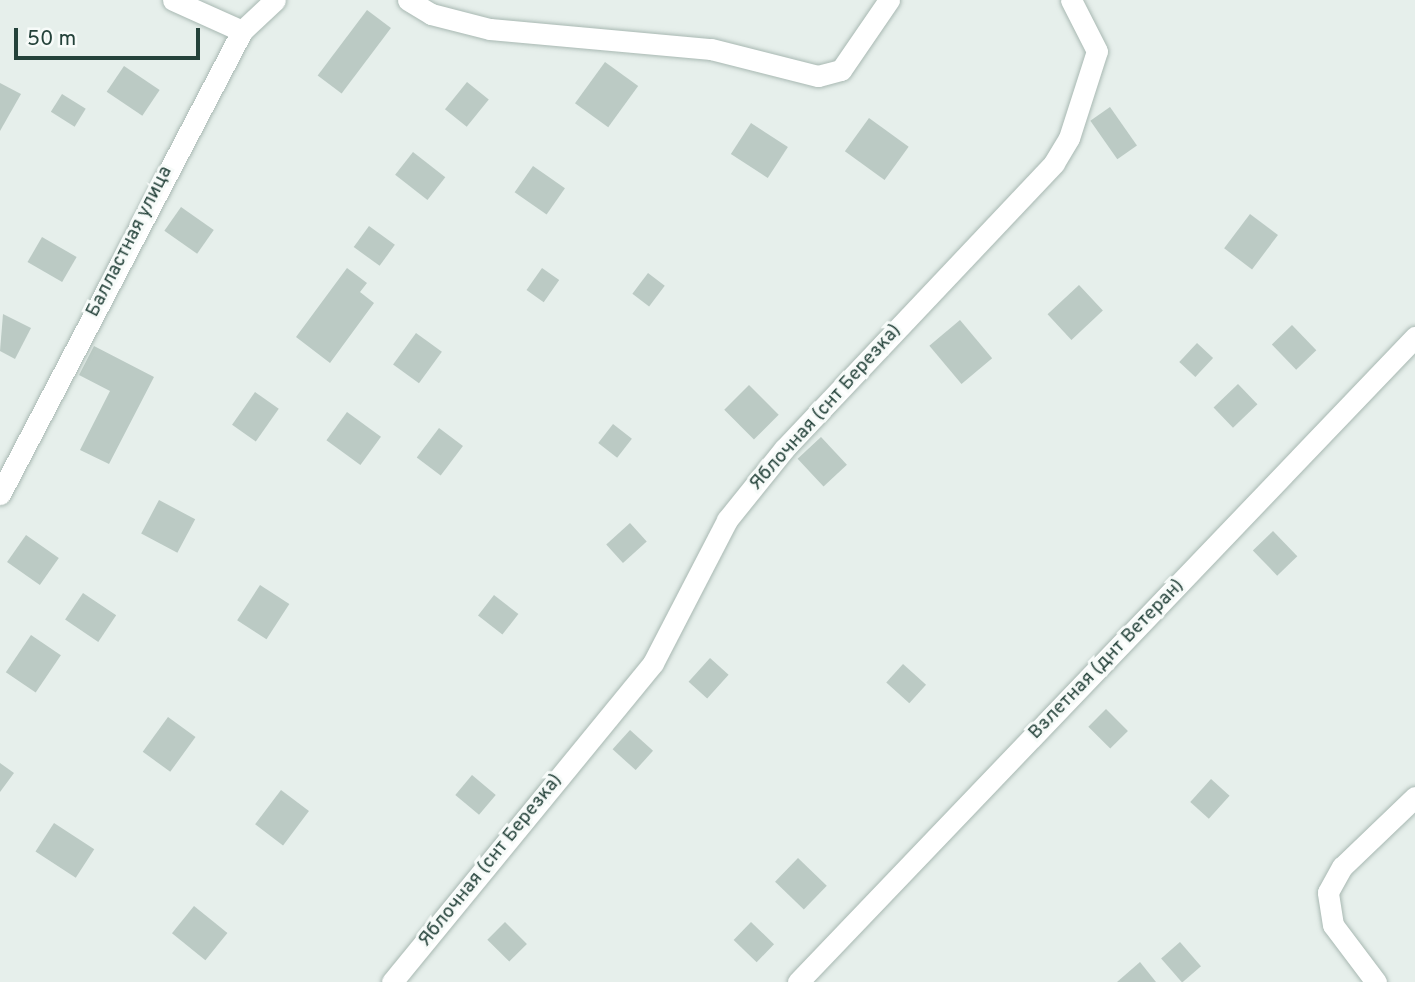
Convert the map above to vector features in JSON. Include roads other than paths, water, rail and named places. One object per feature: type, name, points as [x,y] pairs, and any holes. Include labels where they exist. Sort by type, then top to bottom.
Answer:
[{"type":"street","points":[[173,0],[242,31]]},
{"type":"street","name":"Балластная улица","points":[[0,494],[242,31],[275,0]]},
{"type":"street","points":[[408,0],[431,15],[490,29],[711,49],[818,76],[841,70],[889,0]]},
{"type":"street","name":"Яблочная (снт Березка)","points":[[392,982],[653,663],[727,520],[783,449],[1054,163],[1069,138],[1097,51],[1071,0]]},
{"type":"street","name":"Взлетная (днт Ветеран)","points":[[798,982],[1415,337]]},
{"type":"street","points":[[1376,982],[1333,925],[1328,891],[1342,867],[1415,797]]}]
